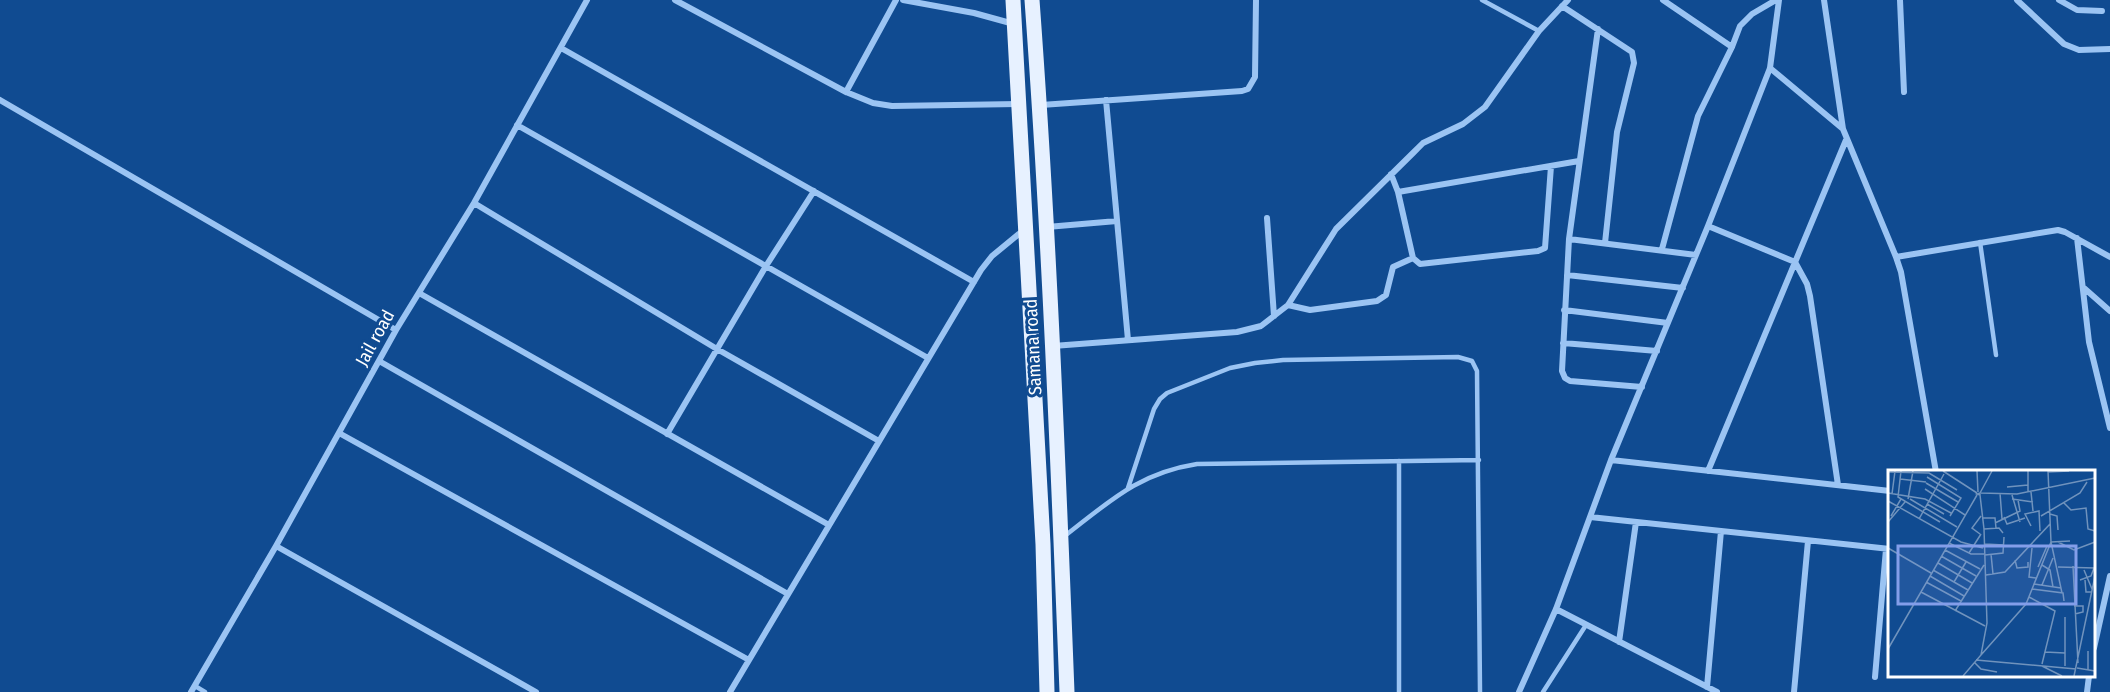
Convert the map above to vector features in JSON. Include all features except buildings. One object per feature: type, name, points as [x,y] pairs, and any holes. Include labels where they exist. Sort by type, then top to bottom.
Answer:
[{"type":"main road","name":"Samana road","points":[[1013,0],[1043,544],[1047,692]]},
{"type":"main road","name":"Samana road","points":[[1032,0],[1040,105],[1067,692]]},
{"type":"street","name":"Jail road","points":[[193,689],[276,546],[396,330],[474,202],[587,0]]},
{"type":"street","points":[[675,0],[846,92],[873,103],[892,106],[1018,104]]},
{"type":"street","points":[[846,92],[896,0]]},
{"type":"street","points":[[903,0],[974,13],[1014,24]]},
{"type":"street","points":[[1040,105],[1242,91],[1248,88],[1255,76],[1256,0]]},
{"type":"street","points":[[1052,346],[1237,332],[1261,326],[1288,305],[1336,229],[1390,174],[1423,143],[1464,124],[1485,107],[1539,31],[1568,0]]},
{"type":"street","points":[[1663,0],[1732,47]]},
{"type":"street","points":[[1662,249],[1698,117],[1740,26],[1745,19],[1778,0]]},
{"type":"street","points":[[1520,692],[1556,609],[1611,460],[1683,288],[1770,68],[1778,0]]},
{"type":"street","points":[[1824,0],[1846,140],[1901,272],[1936,470]]},
{"type":"street","points":[[1900,0],[1904,92]]},
{"type":"street","points":[[2017,0],[2064,44],[2079,50],[2110,49]]},
{"type":"street","points":[[2059,0],[2077,9],[2103,11]]},
{"type":"street","points":[[1562,6],[1632,52],[1634,63],[1617,132],[1605,243]]},
{"type":"street","points":[[1598,29],[1569,240],[1562,371],[1565,378],[1570,381],[1642,387]]},
{"type":"street","points":[[561,48],[974,282]]},
{"type":"street","points":[[1770,68],[1843,129]]},
{"type":"street","points":[[0,100],[396,330]]},
{"type":"street","points":[[1106,100],[1128,340]]},
{"type":"street","points":[[517,125],[928,358]]},
{"type":"street","points":[[1708,471],[1846,140]]},
{"type":"street","points":[[1398,192],[1579,161]]},
{"type":"street","points":[[1390,174],[1398,192],[1413,258],[1420,264],[1542,250],[1546,243],[1551,166]]},
{"type":"street","points":[[667,434],[766,266],[814,191]]},
{"type":"street","points":[[474,202],[717,350],[879,441]]},
{"type":"street","points":[[1267,218],[1274,316]]},
{"type":"street","points":[[1046,228],[1117,221]]},
{"type":"street","points":[[1708,226],[1795,262],[1807,284],[1838,485]]},
{"type":"street","points":[[730,692],[974,282],[992,256],[1025,229]]},
{"type":"street","points":[[1896,257],[2051,230],[2065,232],[2110,257]]},
{"type":"street","points":[[2077,238],[2089,342],[2110,428]]},
{"type":"street","points":[[1569,240],[1662,249],[1696,255]]},
{"type":"street","points":[[1288,305],[1310,310],[1377,301],[1386,295],[1393,267],[1413,258]]},
{"type":"street","points":[[1567,275],[1683,288]]},
{"type":"street","points":[[2084,288],[2110,311]]},
{"type":"street","points":[[419,293],[829,525]]},
{"type":"street","points":[[1564,310],[1668,322]]},
{"type":"street","points":[[1563,344],[1657,351]]},
{"type":"street","points":[[379,361],[788,594]]},
{"type":"street","points":[[339,433],[748,660]]},
{"type":"street","points":[[1611,460],[1888,491]]},
{"type":"street","points":[[1590,517],[1888,549],[1875,677]]},
{"type":"street","points":[[1619,642],[1636,522]]},
{"type":"street","points":[[1707,687],[1721,531]]},
{"type":"street","points":[[1794,692],[1808,541]]},
{"type":"street","points":[[276,546],[537,692]]},
{"type":"street","points":[[2095,644],[2110,576]]},
{"type":"street","points":[[1556,609],[1717,692]]},
{"type":"street","points":[[2087,692],[2089,677]]},
{"type":"lane","points":[[1482,0],[1539,31]]},
{"type":"lane","points":[[1980,242],[1996,355]]},
{"type":"lane","points":[[1128,488],[1154,409],[1160,399],[1167,393],[1230,368],[1283,360],[1458,357],[1472,361],[1477,371],[1480,692]]},
{"type":"lane","points":[[1061,539],[1128,488],[1162,472],[1197,464],[1479,460]]},
{"type":"lane","points":[[1399,461],[1399,692]]},
{"type":"lane","points":[[1543,692],[1586,625]]},
{"type":"lane","points":[[193,689],[205,692]]}]
